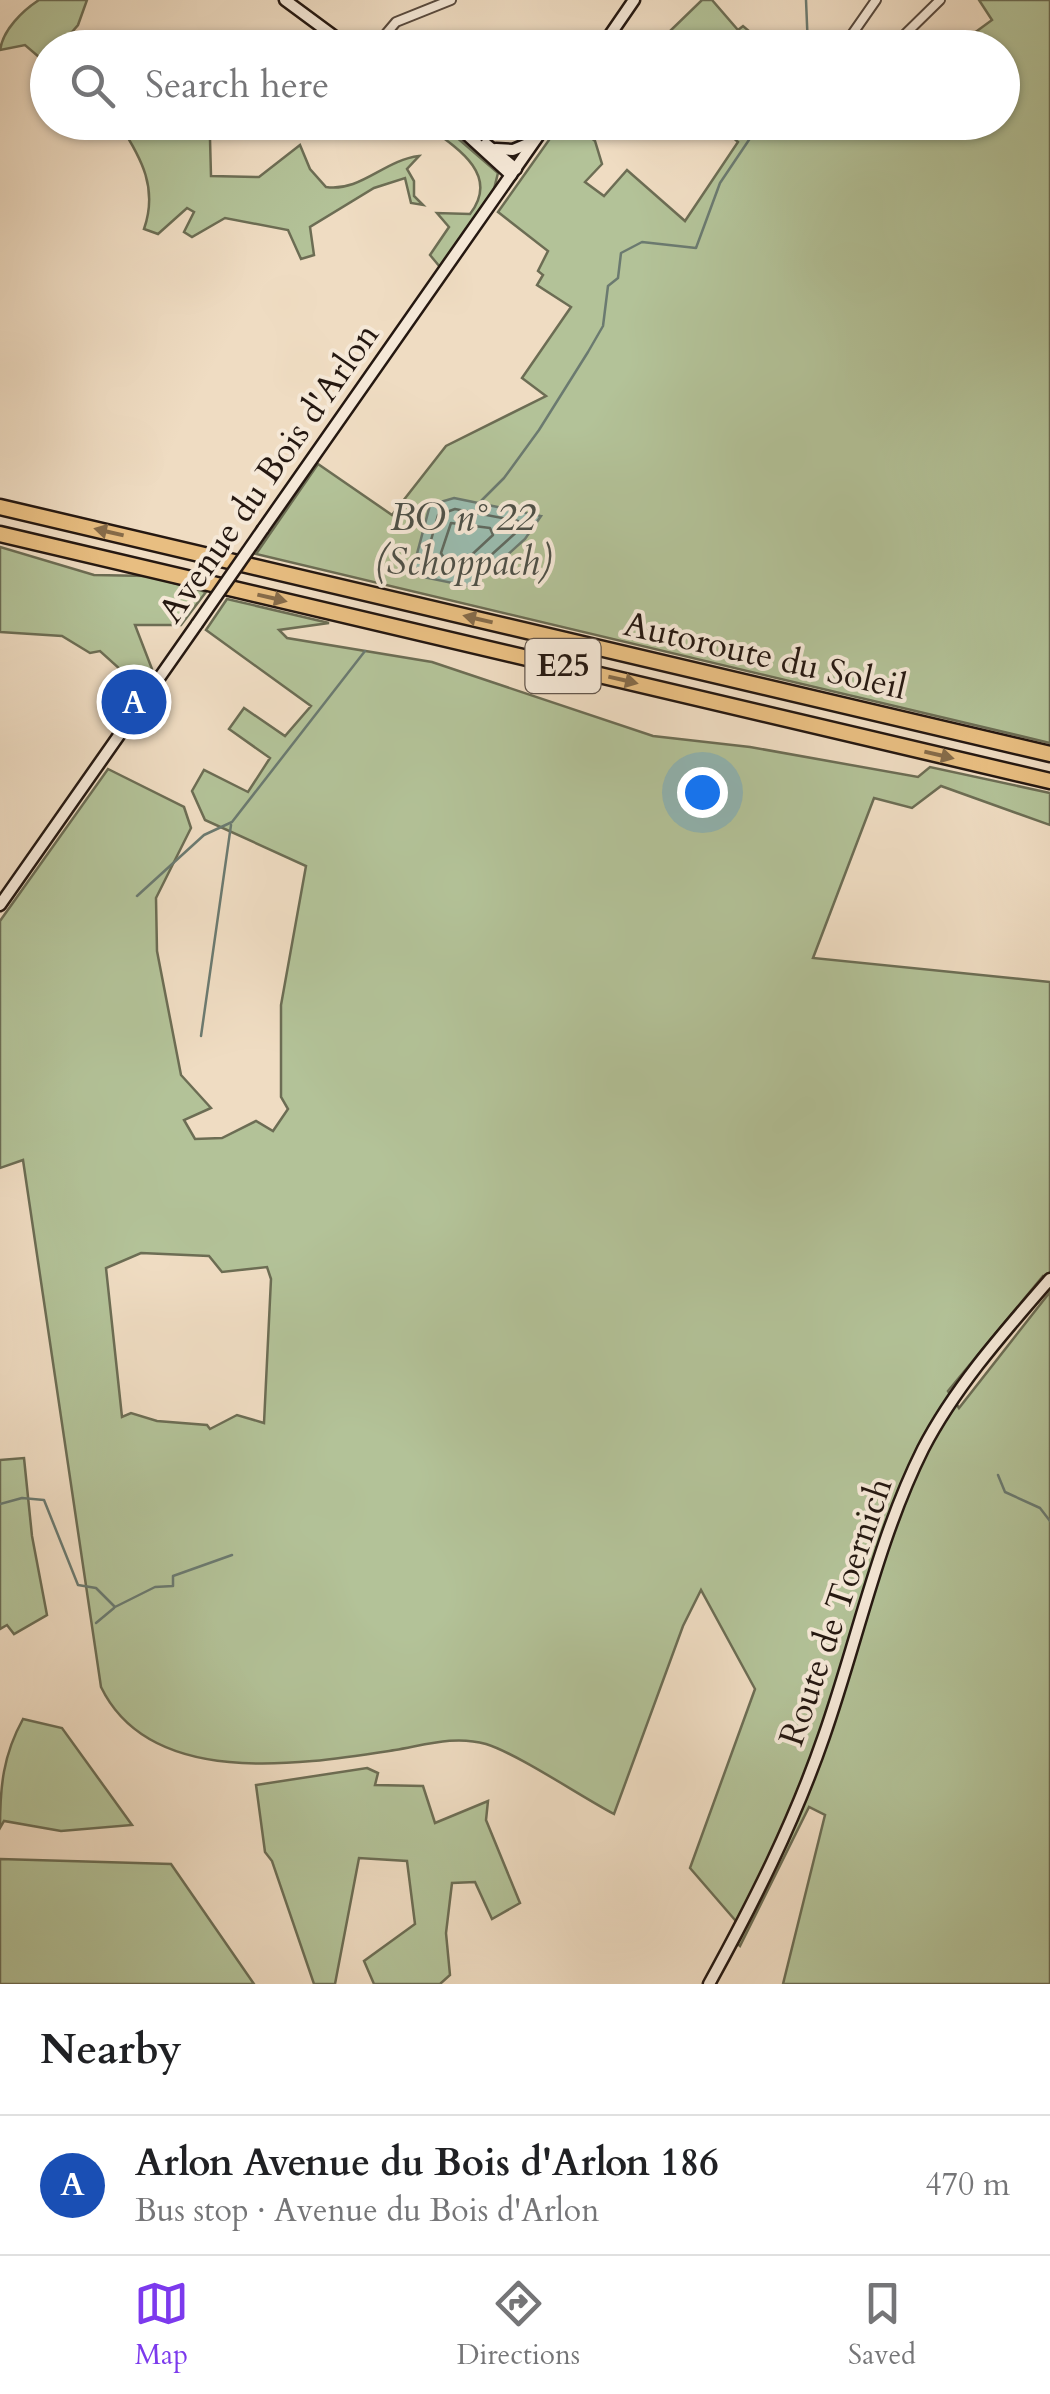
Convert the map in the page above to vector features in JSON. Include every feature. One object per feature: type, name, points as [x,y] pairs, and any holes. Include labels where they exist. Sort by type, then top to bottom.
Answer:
[{"type":"highway","name":"Autoroute du Soleil","points":[[0,507],[1050,754]]},
{"type":"highway","name":"Autoroute du Soleil","points":[[0,534],[1050,781]]},
{"type":"main road","points":[[284,0],[325,30]]},
{"type":"main road","points":[[613,30],[634,0]]},
{"type":"main road","points":[[477,140],[514,172]]},
{"type":"main road","points":[[478,140],[495,149],[514,172]]},
{"type":"main road","points":[[495,149],[513,150],[536,140]]},
{"type":"main road","name":"Avenue du Bois d'Arlon","points":[[0,905],[536,140]]},
{"type":"main road","name":"Route de Toernich","points":[[709,1984],[769,1871],[798,1804],[896,1515],[923,1450],[954,1396],[1050,1280]]},
{"type":"street","points":[[389,30],[396,22],[451,0]]},
{"type":"street","points":[[855,30],[876,0]]},
{"type":"street","points":[[909,30],[940,0]]},
{"type":"shaded area","points":[[39,0],[87,0],[74,30],[30,30],[30,49],[25,45],[0,50],[5,35]]},
{"type":"shaded area","points":[[702,0],[712,0],[738,30],[671,30]]},
{"type":"shaded area","points":[[979,0],[1050,0],[1050,743],[256,554],[318,464],[392,515],[446,446],[546,396],[522,378],[571,307],[537,285],[543,275],[538,271],[548,251],[498,212],[549,140],[594,140],[602,164],[585,182],[604,196],[627,170],[685,221],[736,140],[1020,140],[1020,30],[978,30],[992,20]]},
{"type":"shaded area","points":[[129,140],[210,140],[211,176],[259,177],[300,145],[310,169],[326,187],[350,185],[419,156],[407,169],[414,181],[414,196],[423,205],[411,203],[405,178],[374,188],[310,227],[314,255],[301,259],[288,230],[225,218],[192,237],[184,232],[194,212],[187,208],[158,234],[144,229],[148,187]]},
{"type":"shaded area","points":[[460,140],[498,173],[493,193],[440,267],[430,255],[449,227],[437,213],[470,214],[480,186],[470,161],[447,141]]},
{"type":"shaded area","points":[[0,547],[94,575],[149,576],[206,592],[181,625],[135,625],[152,669],[143,690],[100,651],[90,653],[62,636],[0,632]]},
{"type":"shaded area","points":[[227,599],[329,623],[279,630],[287,638],[432,662],[653,736],[750,747],[918,777],[930,767],[1050,793],[1050,825],[941,786],[912,808],[874,798],[813,958],[1050,982],[1050,1279],[1043,1276],[948,1391],[959,1408],[1050,1292],[1050,1984],[783,1984],[825,1815],[809,1807],[740,1946],[733,1940],[738,1931],[735,1920],[690,1868],[755,1689],[701,1590],[683,1626],[614,1814],[515,1757],[474,1741],[440,1742],[318,1761],[233,1762],[192,1756],[155,1742],[124,1720],[101,1687],[23,1160],[0,1168],[0,921],[108,769],[184,807],[191,828],[156,898],[157,951],[181,1075],[211,1108],[184,1120],[195,1139],[222,1138],[256,1121],[273,1131],[288,1109],[281,1097],[281,1005],[306,866],[205,820],[192,791],[204,770],[248,792],[270,758],[229,729],[244,708],[285,736],[311,706],[206,630]],"holes":[[[141,1253],[209,1256],[222,1272],[267,1267],[271,1279],[264,1423],[237,1415],[210,1429],[207,1425],[157,1421],[131,1413],[122,1417],[106,1268]]]},
{"type":"shaded area","points":[[24,1458],[32,1536],[47,1615],[14,1634],[7,1625],[0,1629],[0,1460]]},
{"type":"shaded area","points":[[23,1719],[62,1728],[132,1825],[61,1831],[4,1821],[0,1828],[4,1772]]},
{"type":"shaded area","points":[[367,1768],[378,1773],[375,1785],[423,1786],[435,1823],[488,1801],[486,1820],[520,1903],[492,1919],[475,1882],[452,1883],[446,1933],[450,1975],[440,1984],[374,1984],[364,1961],[415,1924],[407,1861],[359,1858],[335,1984],[314,1984],[272,1861],[265,1852],[256,1785]]},
{"type":"shaded area","points":[[0,1859],[171,1864],[254,1984],[0,1984]]},
{"type":"water","name":"BO n° 22 (Schoppach)","points":[[454,498],[541,516],[525,539],[472,587],[418,576],[414,565],[430,505]]},
{"type":"waterway","points":[[806,0],[807,30]]},
{"type":"waterway","points":[[477,505],[504,478],[539,430],[603,326],[608,286],[618,278],[621,253],[642,242],[696,248],[720,183],[749,140]]},
{"type":"waterway","points":[[137,896],[204,835],[232,822],[365,651]]},
{"type":"waterway","points":[[201,1036],[231,825]]},
{"type":"waterway","points":[[998,1475],[1005,1492],[1040,1508],[1050,1521]]},
{"type":"waterway","points":[[0,1504],[22,1498],[44,1500],[78,1585],[96,1588],[115,1607],[155,1587],[173,1586],[173,1576],[232,1555]]},
{"type":"waterway","points":[[96,1623],[114,1608]]},
{"type":"place","name":"Arlon Avenue du Bois d'Arlon 186","points":[[134,702]]}]
